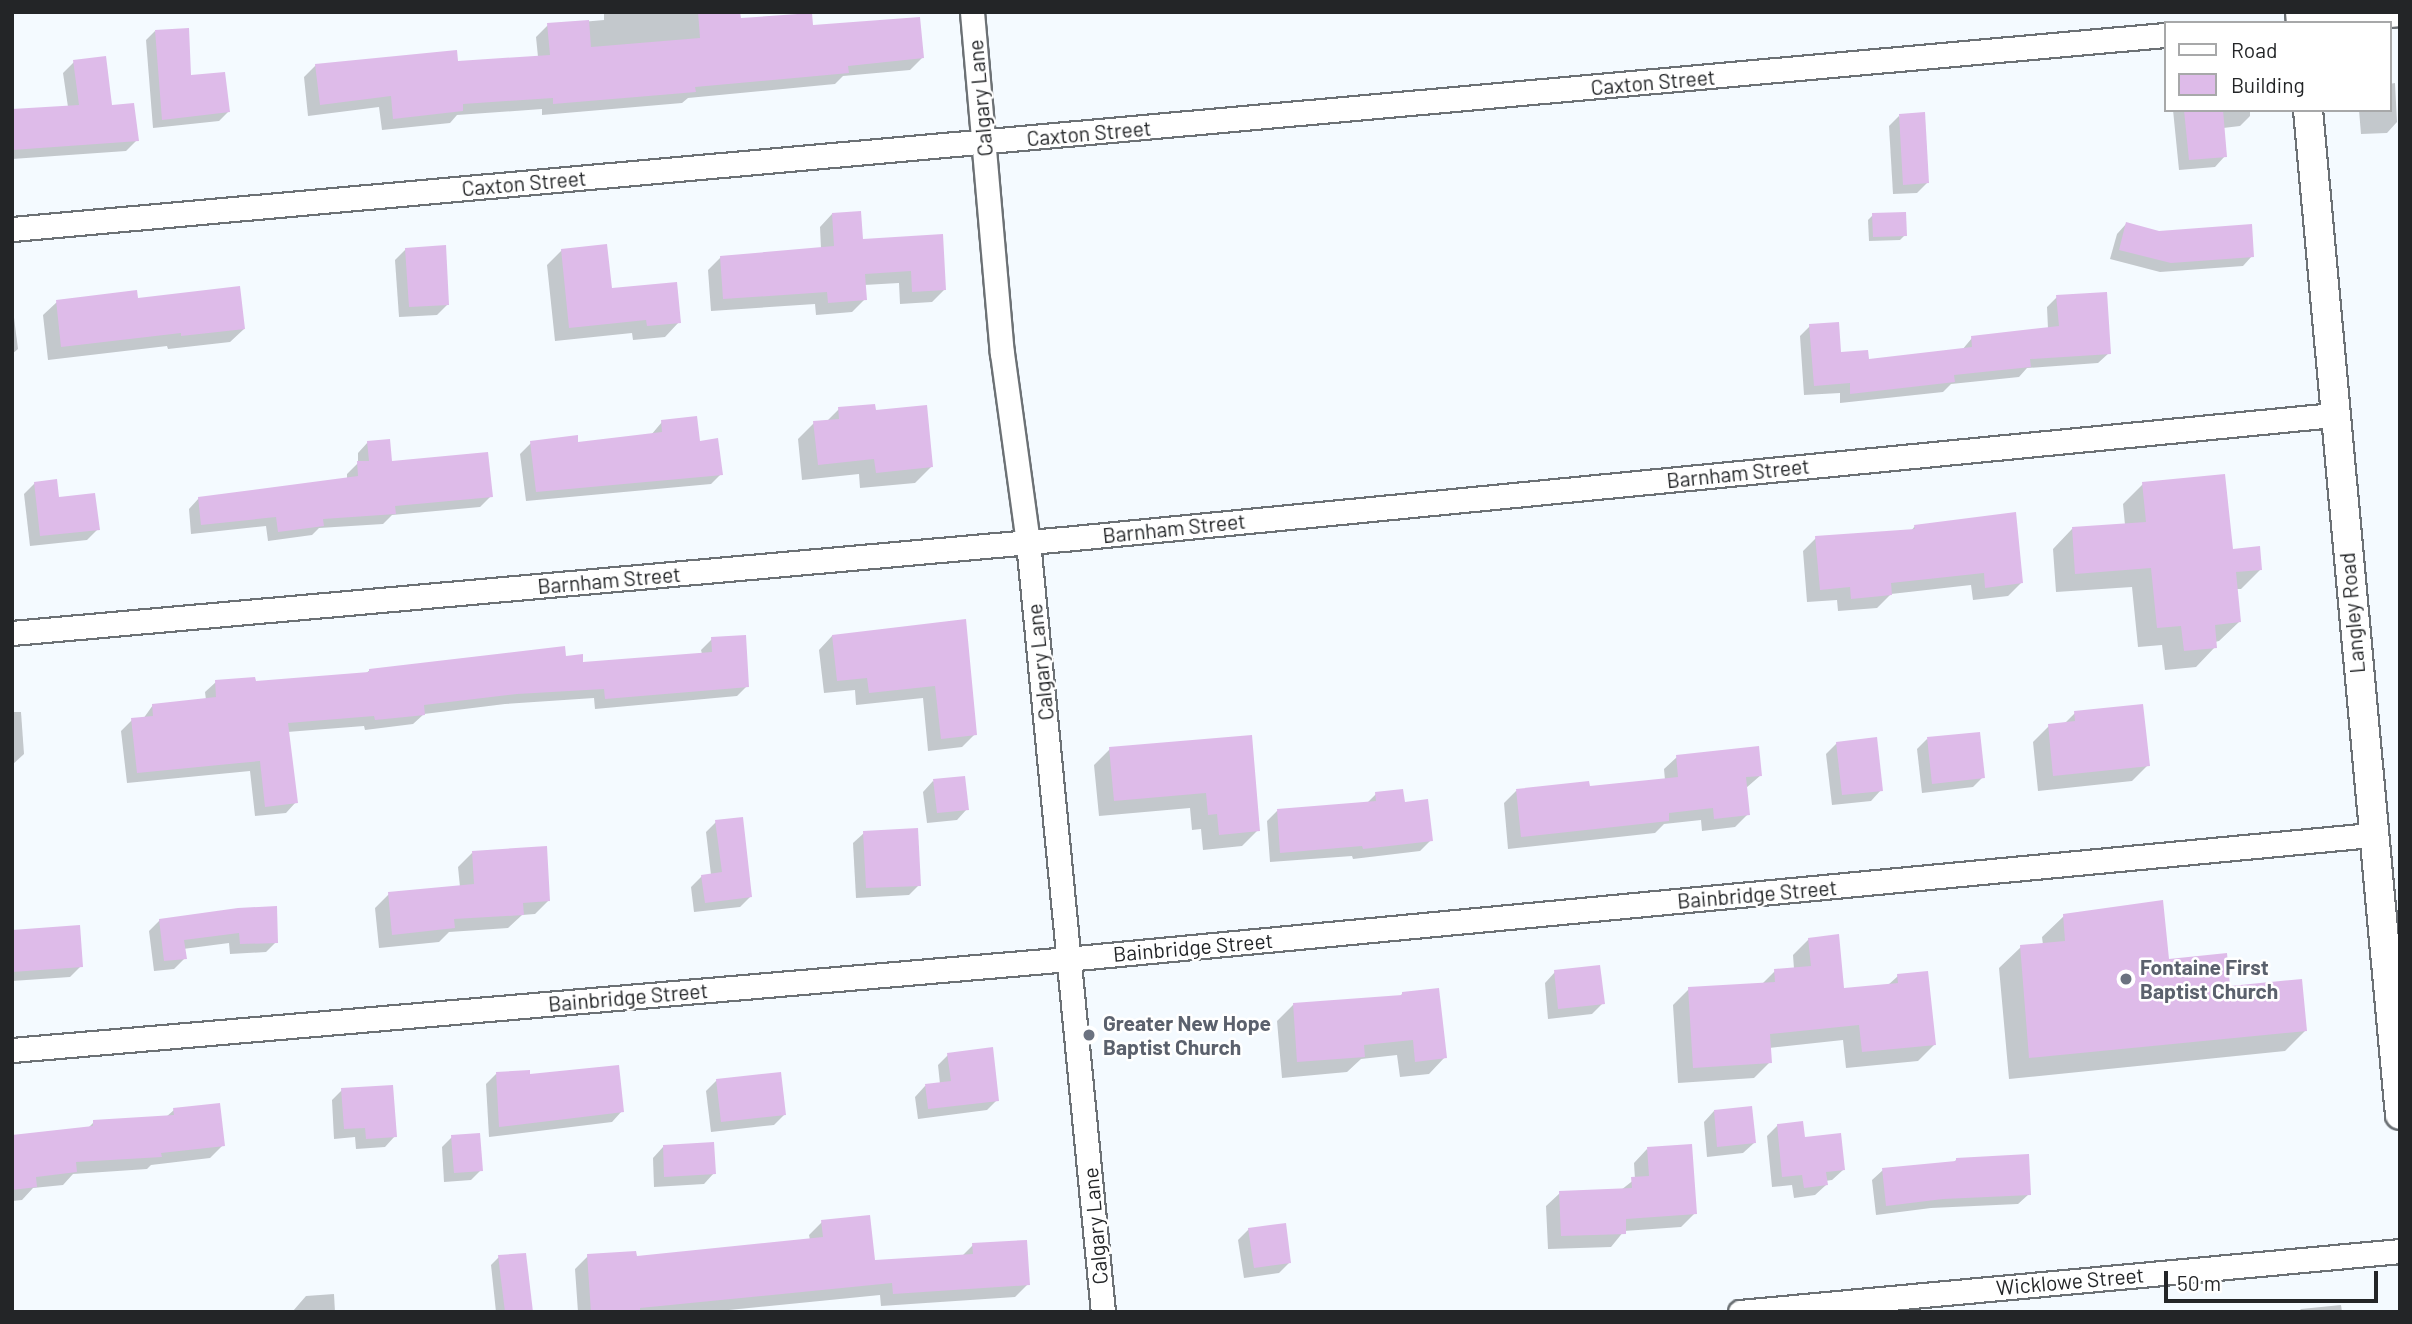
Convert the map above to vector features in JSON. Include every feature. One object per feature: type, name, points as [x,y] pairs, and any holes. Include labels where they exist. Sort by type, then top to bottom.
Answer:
[{"type":"street","name":"Calgary Lane","points":[[972,12],[1002,353],[1028,542],[1071,959],[1103,1312]]},
{"type":"street","points":[[2325,21],[2400,14]]},
{"type":"street","name":"Caxton Street","points":[[12,229],[2164,35]]},
{"type":"street","name":"Langley Road","points":[[2308,112],[2372,835],[2400,1115]]},
{"type":"street","name":"Barnham Street","points":[[12,633],[1028,542],[2334,415]]},
{"type":"street","name":"Bainbridge Street","points":[[12,1051],[1071,959],[2372,835]]},
{"type":"street","name":"Wicklowe Street","points":[[1740,1312],[2400,1251]]},
{"type":"building","points":[[698,12],[740,12],[741,18],[812,13],[813,25],[920,17],[924,58],[848,66],[849,73],[695,87],[696,92],[553,104],[553,98],[463,104],[463,111],[393,119],[391,96],[320,105],[315,64],[457,50],[458,61],[550,55],[547,23],[589,20],[591,47],[700,38]]},
{"type":"building","points":[[189,28],[191,75],[225,72],[230,112],[162,120],[155,30]]},
{"type":"building","points":[[106,56],[112,105],[134,103],[139,141],[12,150],[12,109],[79,105],[73,60]]},
{"type":"building","points":[[1925,112],[1929,183],[1903,185],[1899,114]]},
{"type":"building","points":[[2184,112],[2223,112],[2227,157],[2189,160]]},
{"type":"building","points":[[861,211],[863,239],[943,234],[946,290],[912,292],[911,271],[865,274],[867,300],[828,303],[827,292],[723,299],[720,256],[834,246],[832,213]]},
{"type":"building","points":[[1906,212],[1907,236],[1873,237],[1872,213]]},
{"type":"building","points":[[2126,222],[2159,231],[2252,224],[2254,257],[2171,263],[2119,250]]},
{"type":"building","points":[[607,244],[612,288],[677,282],[681,323],[647,326],[646,320],[569,328],[561,249]]},
{"type":"building","points":[[446,245],[449,305],[409,307],[405,248]]},
{"type":"building","points":[[240,286],[245,329],[181,336],[181,333],[61,347],[56,300],[137,290],[138,298]]},
{"type":"building","points":[[2107,292],[2111,354],[2030,359],[2031,367],[1954,375],[1955,382],[1850,394],[1850,383],[1814,386],[1809,324],[1839,322],[1841,352],[1868,350],[1869,359],[1972,347],[1971,336],[2059,326],[2056,295]]},
{"type":"building","points":[[875,404],[876,410],[927,405],[933,467],[876,473],[874,459],[818,465],[813,421],[839,419],[838,407]]},
{"type":"building","points":[[697,416],[700,441],[718,438],[723,475],[536,492],[530,441],[578,435],[578,442],[662,432],[661,420]]},
{"type":"building","points":[[390,439],[392,461],[488,452],[493,497],[395,506],[396,514],[323,519],[324,526],[278,532],[276,517],[201,525],[198,497],[358,476],[357,461],[369,461],[367,441]]},
{"type":"building","points":[[2225,474],[2233,549],[2260,546],[2262,570],[2236,572],[2241,622],[2215,625],[2217,648],[2184,651],[2181,626],[2157,628],[2151,568],[2075,574],[2072,527],[2146,522],[2142,482]]},
{"type":"building","points":[[57,479],[59,497],[95,493],[100,530],[40,536],[34,482]]},
{"type":"building","points":[[2016,512],[2023,583],[1985,588],[1984,573],[1891,583],[1892,595],[1851,599],[1850,587],[1820,590],[1815,536],[1915,529],[1914,525]]},
{"type":"building","points":[[966,619],[977,735],[941,739],[935,686],[869,693],[867,678],[837,681],[832,635]]},
{"type":"building","points":[[746,635],[749,687],[605,699],[604,689],[517,694],[424,705],[425,715],[288,723],[298,803],[265,807],[260,761],[137,773],[131,718],[153,716],[152,704],[216,697],[215,680],[255,677],[256,681],[369,672],[369,669],[565,646],[566,656],[583,654],[583,662],[712,652],[711,637]]},
{"type":"building","points":[[2143,704],[2150,766],[2053,776],[2048,724],[2075,721],[2074,711]]},
{"type":"building","points":[[1980,732],[1985,778],[1932,784],[1927,737]]},
{"type":"building","points":[[1252,735],[1260,831],[1219,835],[1217,814],[1208,815],[1206,793],[1114,801],[1109,747]]},
{"type":"building","points":[[1877,737],[1883,791],[1842,795],[1836,742]]},
{"type":"building","points":[[1759,746],[1762,776],[1746,777],[1750,815],[1714,819],[1713,808],[1669,813],[1669,821],[1521,837],[1516,789],[1589,781],[1590,786],[1678,777],[1676,755]]},
{"type":"building","points":[[965,776],[969,810],[937,813],[933,779]]},
{"type":"building","points":[[1403,789],[1405,802],[1428,799],[1433,841],[1363,849],[1362,846],[1280,853],[1277,809],[1376,801],[1375,792]]},
{"type":"building","points":[[743,817],[752,897],[705,903],[701,875],[722,872],[715,820]]},
{"type":"building","points":[[918,828],[921,886],[866,888],[863,831]]},
{"type":"building","points":[[547,846],[550,901],[523,903],[524,915],[454,919],[455,928],[392,935],[388,892],[474,884],[472,851]]},
{"type":"building","name":"Fontaine First Baptist Church","points":[[2163,900],[2169,959],[2227,953],[2230,986],[2302,979],[2307,1031],[2029,1058],[2020,945],[2065,941],[2063,914]]},
{"type":"building","points":[[277,906],[278,943],[240,944],[239,933],[184,940],[187,959],[164,961],[159,919],[238,908]]},
{"type":"building","points":[[80,925],[83,967],[12,972],[12,930]]},
{"type":"building","points":[[1839,934],[1844,988],[1898,983],[1897,974],[1928,971],[1936,1045],[1862,1052],[1859,1025],[1770,1034],[1772,1063],[1693,1068],[1688,987],[1775,982],[1774,969],[1811,966],[1808,938]]},
{"type":"building","points":[[1600,965],[1605,1004],[1558,1009],[1554,970]]},
{"type":"building","points":[[1439,988],[1447,1058],[1415,1062],[1413,1040],[1364,1045],[1365,1057],[1297,1062],[1293,1003],[1402,995],[1402,992]]},
{"type":"building","points":[[993,1047],[999,1101],[928,1109],[925,1084],[951,1081],[947,1053]]},
{"type":"building","points":[[619,1065],[624,1112],[499,1127],[496,1072],[530,1070],[530,1074]]},
{"type":"building","points":[[781,1072],[786,1115],[721,1122],[716,1079]]},
{"type":"building","points":[[393,1085],[397,1137],[366,1139],[365,1128],[344,1129],[341,1088]]},
{"type":"building","points":[[220,1103],[225,1146],[161,1153],[162,1157],[76,1162],[77,1172],[36,1177],[37,1187],[12,1190],[12,1135],[93,1126],[93,1120],[174,1115],[173,1108]]},
{"type":"building","points":[[1752,1106],[1756,1143],[1717,1147],[1714,1110]]},
{"type":"building","points":[[1803,1121],[1805,1137],[1841,1133],[1845,1170],[1826,1172],[1828,1185],[1804,1188],[1802,1175],[1782,1177],[1777,1124]]},
{"type":"building","points":[[480,1133],[483,1171],[454,1173],[451,1135]]},
{"type":"building","points":[[714,1142],[716,1174],[664,1177],[663,1145]]},
{"type":"building","points":[[1692,1144],[1697,1214],[1626,1219],[1626,1234],[1561,1236],[1559,1191],[1632,1188],[1631,1177],[1649,1176],[1647,1147]]},
{"type":"building","points":[[2029,1154],[2031,1195],[1943,1199],[1886,1206],[1882,1168],[1956,1161],[1956,1158]]},
{"type":"building","points":[[870,1215],[875,1260],[973,1254],[972,1243],[1027,1240],[1030,1285],[893,1294],[892,1283],[640,1308],[640,1312],[591,1312],[587,1254],[636,1251],[637,1256],[823,1237],[821,1220]]},
{"type":"building","points":[[1286,1223],[1291,1263],[1254,1268],[1248,1228]]},
{"type":"building","points":[[526,1253],[533,1312],[505,1312],[498,1255]]},
{"type":"place","name":"Fontaine First Baptist Church","points":[[2126,979]]},
{"type":"place","name":"Greater New Hope Baptist Church","points":[[1089,1035]]}]
